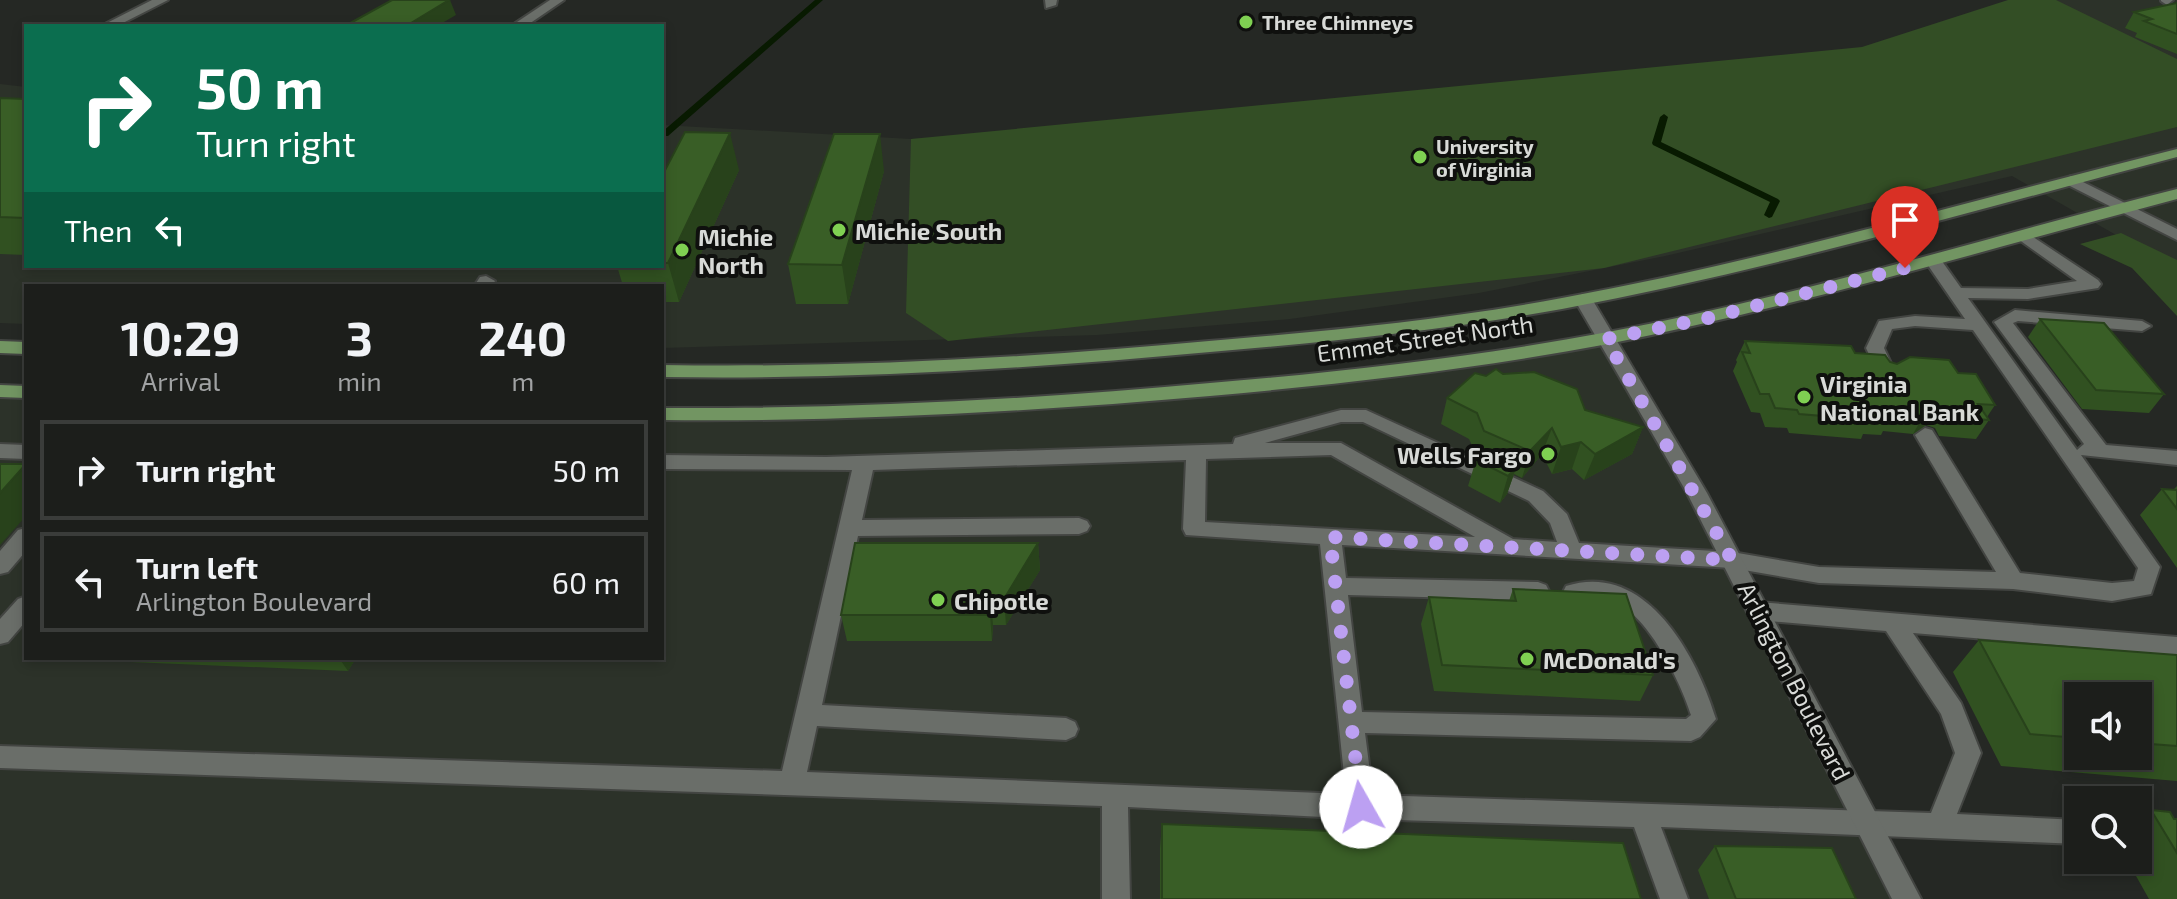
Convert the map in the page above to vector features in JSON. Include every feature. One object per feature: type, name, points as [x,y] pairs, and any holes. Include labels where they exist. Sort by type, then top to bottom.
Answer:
[{"type":"main road","name":"Emmet Street North","points":[[664,371],[850,369],[1134,353],[1445,321],[1583,299],[1729,268],[2177,153]]},
{"type":"main road","name":"Emmet Street North","points":[[664,414],[897,411],[1094,400],[1291,382],[1606,339],[1708,318],[1933,261],[2177,194]]},
{"type":"main road","points":[[0,347],[24,348]]},
{"type":"main road","points":[[0,391],[24,392]]},
{"type":"street","points":[[111,24],[162,0]]},
{"type":"street","points":[[520,24],[558,0]]},
{"type":"street","points":[[2071,181],[2177,235]]},
{"type":"street","points":[[1956,293],[2028,294],[2100,287],[2024,236]]},
{"type":"street","points":[[1196,454],[1194,529],[1732,560],[1819,575],[2013,581],[2112,592],[2143,588],[2149,567],[1933,261]]},
{"type":"street","name":"Arlington Boulevard","points":[[1583,299],[1732,560],[1907,899]]},
{"type":"street","points":[[2100,451],[2003,322],[2015,315],[2142,326]]},
{"type":"street","points":[[1887,374],[1875,348],[1885,325],[1915,321],[1978,325]]},
{"type":"street","points":[[1196,454],[1341,416],[1366,416],[1536,496],[1559,519],[1571,551]]},
{"type":"street","points":[[1925,435],[2013,581]]},
{"type":"street","points":[[664,462],[864,463],[1334,448],[1512,548]]},
{"type":"street","points":[[2063,448],[2177,458]]},
{"type":"street","points":[[0,451],[24,452]]},
{"type":"street","points":[[792,783],[864,463]]},
{"type":"street","points":[[849,528],[1079,526]]},
{"type":"street","points":[[1330,537],[1361,807]]},
{"type":"street","points":[[0,566],[24,538]]},
{"type":"street","points":[[1335,586],[1618,594],[1649,617],[1699,696],[1704,719],[1691,730],[1351,722]]},
{"type":"street","points":[[0,635],[24,607]]},
{"type":"street","points":[[1758,611],[2177,646]]},
{"type":"street","points":[[1893,622],[1952,710],[1968,753],[1940,825]]},
{"type":"street","points":[[807,715],[1066,729]]},
{"type":"street","points":[[0,757],[1115,794],[1361,807],[1868,822],[2064,831]]},
{"type":"street","points":[[1115,794],[1116,899]]},
{"type":"street","points":[[1643,815],[1674,899]]},
{"type":"shaded area","name":"University of Virginia","points":[[2054,0],[2177,0],[2177,277],[2162,261],[2012,176],[1665,256],[1479,293],[1290,319],[1097,335],[664,348],[664,284],[24,284],[24,324],[0,323],[0,84],[24,87],[24,268],[664,268],[664,125],[911,139],[1843,86]]},
{"type":"shaded area","points":[[1606,339],[1905,899],[0,899],[0,391],[24,392],[24,660],[664,660],[664,414],[1079,401],[1483,358]]},
{"type":"green space","name":"University of Virginia","points":[[2008,0],[2056,0],[2177,59],[2177,127],[1604,268],[948,341],[906,313],[911,139],[1862,47]]},
{"type":"green space","points":[[2121,233],[2177,260],[2177,316],[2132,268],[2080,244]]},
{"type":"building","points":[[392,0],[449,0],[409,24],[349,24]]},
{"type":"building","points":[[2177,3],[2177,34],[2144,21],[2152,19],[2134,12]]},
{"type":"building","points":[[0,98],[24,99],[24,218],[0,217]]},
{"type":"building","points":[[685,132],[730,133],[668,263],[664,263],[664,172]]},
{"type":"building","points":[[834,134],[880,134],[842,265],[788,264]]},
{"type":"building","points":[[2040,319],[2104,323],[2164,394],[2096,390]]},
{"type":"building","points":[[1745,341],[1851,346],[1855,353],[1885,355],[1890,362],[1897,364],[1910,357],[1949,360],[1958,373],[1976,374],[1995,405],[1978,404],[1989,420],[1951,417],[1946,410],[1937,407],[1924,415],[1890,412],[1892,417],[1869,415],[1872,420],[1799,414],[1797,410],[1775,408],[1769,394],[1760,394],[1742,352],[1750,353]]},
{"type":"building","points":[[1496,369],[1503,374],[1534,372],[1577,389],[1585,410],[1643,427],[1595,454],[1581,442],[1561,447],[1552,428],[1530,451],[1484,431],[1477,413],[1447,398],[1475,373],[1486,376]]},
{"type":"building","points":[[1483,452],[1516,468],[1508,476],[1476,460]]},
{"type":"building","points":[[0,464],[24,464],[24,466],[0,493]]},
{"type":"building","points":[[2162,489],[2177,490],[2177,509]]},
{"type":"building","points":[[855,543],[1038,543],[1004,599],[991,599],[990,615],[841,615]]},
{"type":"building","points":[[1513,589],[1626,594],[1653,675],[1442,665],[1429,597],[1516,601]]},
{"type":"building","points":[[1979,640],[2177,655],[2177,746],[2152,744],[2152,682],[2064,682],[2064,737],[2030,734]]},
{"type":"building","points":[[2152,810],[2170,812],[2177,819],[2177,853]]},
{"type":"building","points":[[1162,824],[1623,843],[1641,899],[1162,899]]},
{"type":"building","points":[[1715,846],[1832,848],[1856,899],[1736,899]]},
{"type":"waterway","points":[[665,134],[819,0]]},
{"type":"waterway","points":[[1664,117],[1656,143],[1775,201],[1769,215]]},
{"type":"place","name":"Three Chimneys","points":[[1246,22]]},
{"type":"place","name":"University of Virginia","points":[[1420,157]]},
{"type":"place","name":"Michie South","points":[[839,230]]},
{"type":"place","name":"Michie North","points":[[682,250]]},
{"type":"place","name":"Virginia National Bank","points":[[1804,397]]},
{"type":"place","name":"Wells Fargo","points":[[1548,454]]},
{"type":"place","name":"Chipotle","points":[[938,600]]},
{"type":"place","name":"McDonald's","points":[[1527,659]]},
{"type":"route","points":[[1361,807],[1330,537],[1732,560],[1697,493],[1606,339],[1708,318],[1905,268]]}]
